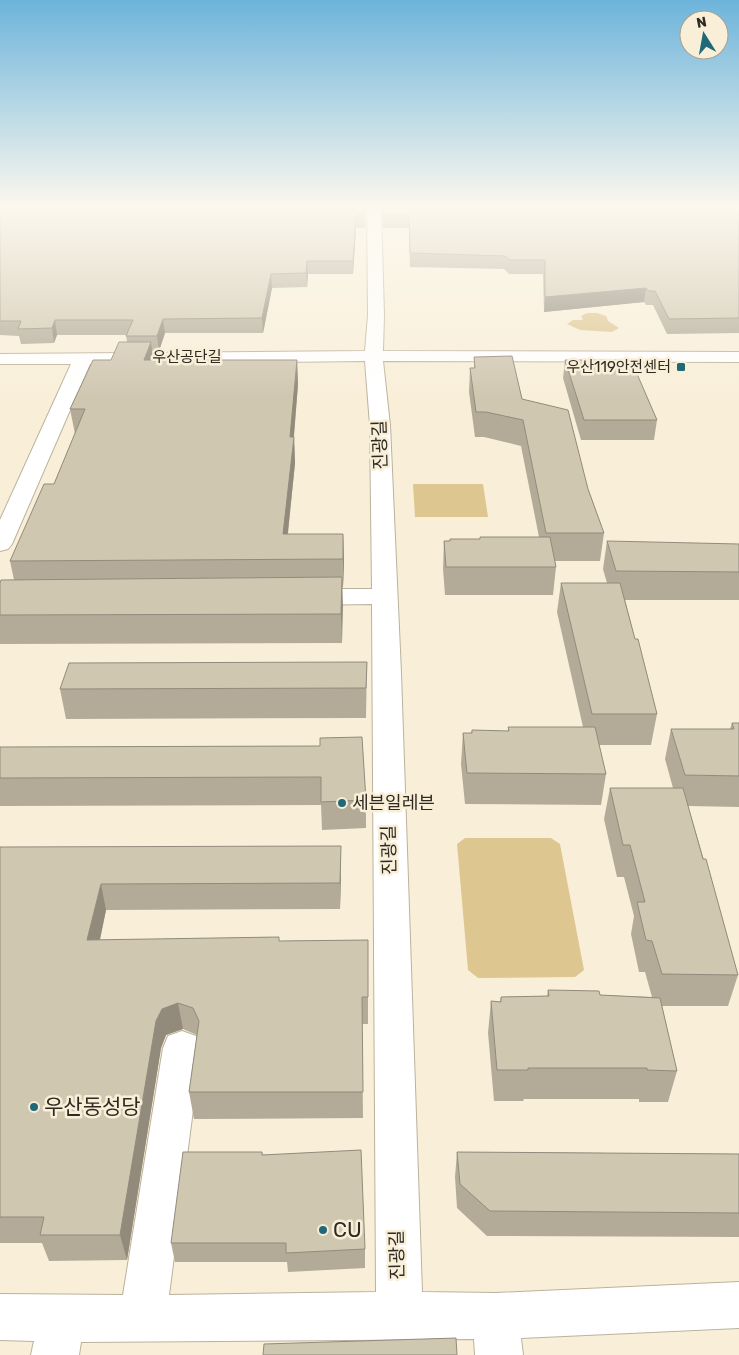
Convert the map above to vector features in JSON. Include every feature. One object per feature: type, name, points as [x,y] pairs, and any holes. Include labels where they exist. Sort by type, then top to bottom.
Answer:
[{"type":"street","points":[[374,356],[375,270]]},
{"type":"street","name":"진광길","points":[[374,356],[380,425],[399,1315]]},
{"type":"street","name":"우산공단길","points":[[0,359],[739,356]]},
{"type":"street","points":[[0,544],[83,358]]},
{"type":"street","points":[[286,597],[384,596]]},
{"type":"street","points":[[143,1319],[182,1048]]},
{"type":"street","points":[[0,1318],[59,1336],[143,1319],[399,1315],[498,1335],[739,1305]]},
{"type":"shaded area","points":[[587,313],[597,313],[606,316],[608,321],[619,328],[612,332],[580,330],[567,324],[573,320],[583,320],[581,316]]},
{"type":"shaded area","points":[[413,484],[483,484],[488,517],[415,517]]},
{"type":"shaded area","points":[[465,838],[551,838],[560,844],[584,970],[575,977],[478,978],[468,970],[457,844]]},
{"type":"building","points":[[0,270],[306,270],[306,273],[271,274],[262,318],[163,319],[157,336],[126,336],[133,320],[55,320],[52,328],[18,329],[21,321],[0,321]]},
{"type":"building","points":[[545,270],[739,270],[739,318],[669,319],[655,291],[648,291],[646,288],[545,297]]},
{"type":"building","points":[[119,342],[151,342],[144,360],[297,360],[290,437],[294,437],[283,534],[343,534],[343,559],[10,561],[44,484],[54,484],[85,409],[70,409],[93,360],[111,360]]},
{"type":"building","points":[[512,356],[522,399],[568,410],[588,489],[604,533],[546,533],[523,420],[486,412],[476,412],[470,368],[475,368],[474,357]]},
{"type":"building","points":[[565,360],[631,360],[657,420],[584,420]]},
{"type":"building","points":[[480,537],[550,537],[556,567],[446,567],[444,541],[450,541],[450,539],[480,539]]},
{"type":"building","points":[[607,541],[739,544],[739,572],[616,571]]},
{"type":"building","points":[[342,577],[341,614],[0,615],[1,580]]},
{"type":"building","points":[[561,583],[620,583],[635,639],[638,639],[657,714],[592,714]]},
{"type":"building","points":[[367,662],[366,688],[60,689],[69,663]]},
{"type":"building","points":[[732,723],[739,723],[739,776],[685,775],[671,729],[734,729]]},
{"type":"building","points":[[508,727],[595,727],[606,774],[467,773],[463,733],[472,733],[472,730],[509,731]]},
{"type":"building","points":[[362,737],[366,800],[321,802],[321,777],[0,778],[0,747],[320,746],[320,738]]},
{"type":"building","points":[[610,788],[683,788],[703,859],[706,859],[738,975],[662,974],[652,941],[646,940],[637,902],[645,902],[630,845],[623,845]]},
{"type":"building","points":[[341,846],[340,883],[101,884],[87,940],[279,937],[279,941],[368,940],[368,997],[362,997],[363,1092],[189,1092],[199,1021],[193,1008],[178,1003],[162,1009],[156,1021],[120,1235],[40,1235],[44,1217],[0,1217],[0,847]]},
{"type":"building","points":[[548,990],[599,991],[600,995],[660,998],[677,1071],[647,1070],[647,1068],[528,1068],[528,1070],[497,1070],[491,1001],[501,1002],[501,997],[549,996]]},
{"type":"building","points":[[361,1150],[365,1249],[286,1253],[286,1243],[171,1243],[183,1152],[262,1152],[262,1155]]},
{"type":"building","points":[[457,1152],[739,1154],[739,1213],[490,1211],[460,1184]]},
{"type":"building","points":[[456,1338],[457,1355],[263,1355],[264,1344]]},
{"type":"place","name":"우산119안전센터","points":[[681,367]]},
{"type":"place","name":"세븐일레븐","points":[[342,803]]},
{"type":"place","name":"우산동성당","points":[[34,1107]]},
{"type":"place","name":"CU","points":[[323,1230]]}]
